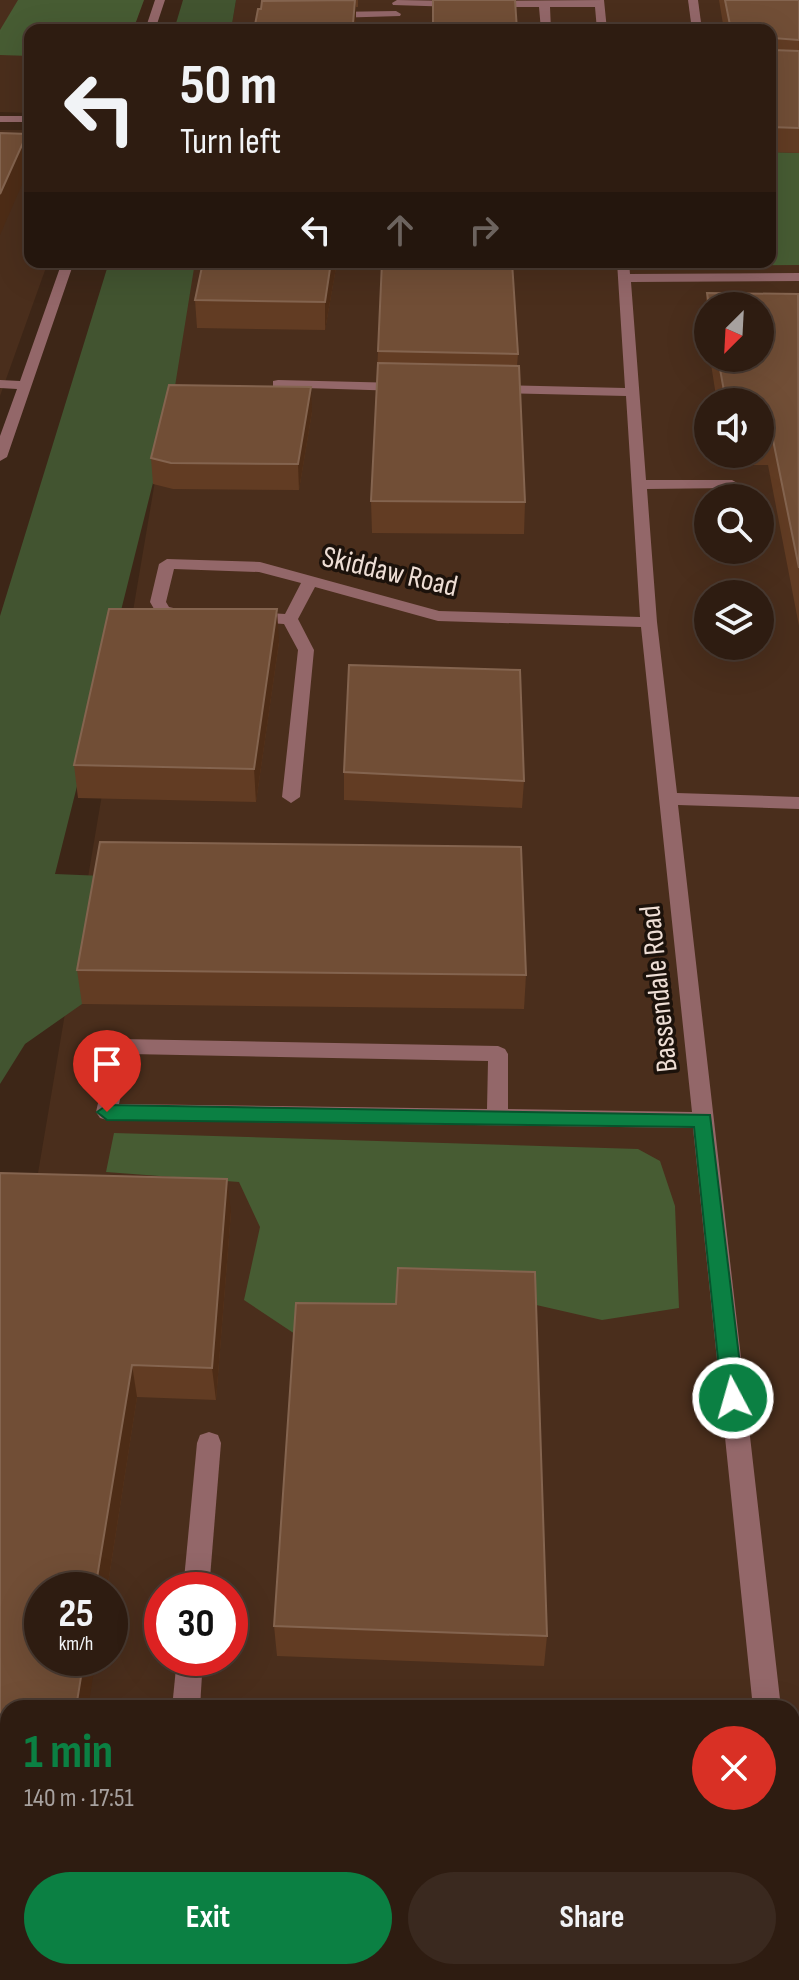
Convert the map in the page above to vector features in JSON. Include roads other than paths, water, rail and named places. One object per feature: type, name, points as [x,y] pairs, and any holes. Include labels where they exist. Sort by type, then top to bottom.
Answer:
[{"type":"street","points":[[152,24],[160,0]]},
{"type":"street","points":[[693,0],[696,24]]},
{"type":"street","points":[[480,2],[600,2],[602,24]]},
{"type":"street","points":[[544,2],[546,24]]},
{"type":"street","points":[[324,19],[337,13],[466,4]]},
{"type":"street","points":[[0,119],[24,119]]},
{"type":"street","points":[[0,457],[66,268]]},
{"type":"street","points":[[624,270],[799,277]]},
{"type":"street","name":"Bassendale Road","points":[[624,270],[649,622],[766,1700]]},
{"type":"street","points":[[0,384],[24,385]]},
{"type":"street","points":[[278,384],[417,387]]},
{"type":"street","points":[[478,389],[633,392]]},
{"type":"street","points":[[639,485],[694,484]]},
{"type":"street","name":"Skiddaw Road","points":[[205,616],[163,611],[158,602],[167,564],[260,567],[438,616],[649,622]]},
{"type":"street","points":[[290,619],[310,581]]},
{"type":"street","points":[[233,617],[290,619]]},
{"type":"street","points":[[290,619],[306,650],[291,797]]},
{"type":"street","points":[[668,799],[799,803]]},
{"type":"street","points":[[497,1118],[498,1054],[121,1046],[107,1112],[205,1115],[497,1118],[703,1120]]},
{"type":"street","points":[[198,1572],[209,1443]]},
{"type":"street","points":[[187,1700],[189,1676]]}]
